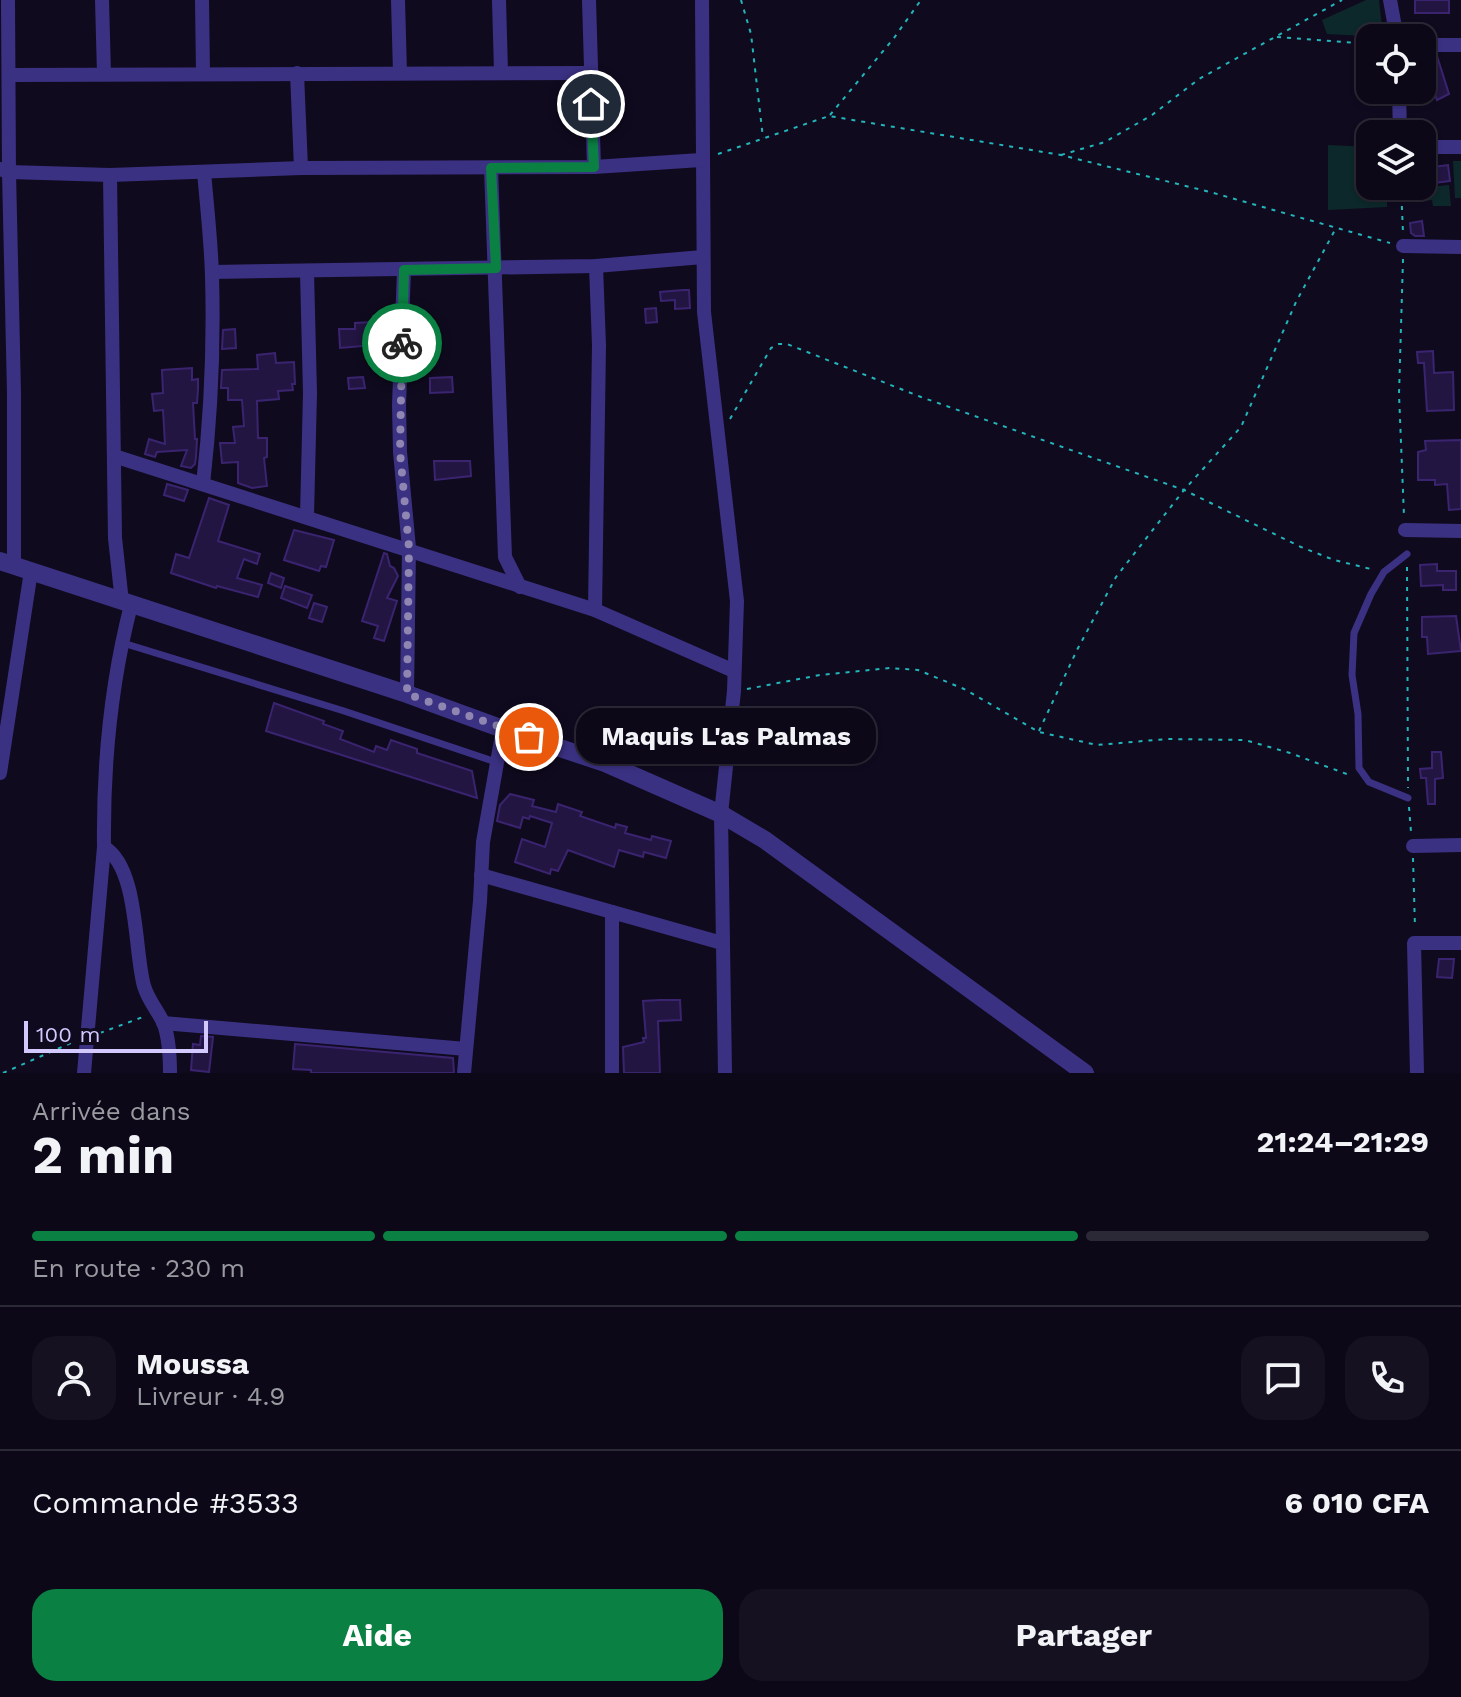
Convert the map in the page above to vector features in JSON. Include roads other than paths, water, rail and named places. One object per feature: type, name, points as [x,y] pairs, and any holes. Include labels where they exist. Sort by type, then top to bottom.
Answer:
[{"type":"street","points":[[0,773],[15,566],[7,410],[4,170],[10,75],[8,0]]},
{"type":"street","points":[[102,0],[104,74]]},
{"type":"street","points":[[202,0],[203,73]]},
{"type":"street","points":[[398,0],[400,73]]},
{"type":"street","points":[[499,0],[501,72]]},
{"type":"street","points":[[589,0],[594,167]]},
{"type":"street","points":[[702,0],[704,312],[737,601],[734,691],[721,814],[725,1073]]},
{"type":"street","points":[[1390,0],[1394,24]]},
{"type":"street","points":[[1436,45],[1461,45]]},
{"type":"street","points":[[297,73],[301,168]]},
{"type":"street","points":[[10,75],[590,73]]},
{"type":"street","points":[[1436,147],[1461,147]]},
{"type":"street","points":[[4,170],[110,175],[301,168],[594,167],[701,160]]},
{"type":"street","points":[[491,168],[505,557],[520,587]]},
{"type":"street","points":[[203,484],[209,434],[212,272],[204,172]]},
{"type":"street","points":[[84,1073],[104,847],[103,806],[126,603],[115,538],[110,175]]},
{"type":"street","points":[[1403,246],[1461,247]]},
{"type":"street","points":[[212,272],[596,266],[703,257]]},
{"type":"street","points":[[595,610],[599,345],[596,266]]},
{"type":"street","points":[[404,270],[399,405],[409,548],[407,694]]},
{"type":"street","points":[[307,272],[310,393],[307,516]]},
{"type":"street","points":[[114,456],[595,610],[734,671]]},
{"type":"street","points":[[1405,530],[1461,531]]},
{"type":"street","points":[[481,574],[505,557]]},
{"type":"street","points":[[15,566],[407,694],[605,763],[721,814],[765,840],[882,923],[1085,1073]]},
{"type":"street","points":[[464,1073],[489,800],[503,729]]},
{"type":"street","points":[[1413,846],[1461,845]]},
{"type":"street","points":[[104,847],[113,852],[127,887],[134,911],[144,985],[163,1023],[168,1041],[170,1073]]},
{"type":"street","points":[[481,875],[722,943]]},
{"type":"street","points":[[612,912],[612,1073]]},
{"type":"street","points":[[1417,1073],[1414,943],[1461,943]]},
{"type":"street","points":[[163,1023],[466,1049]]},
{"type":"lane","points":[[1407,554],[1384,572],[1371,594],[1354,633],[1352,675],[1358,714],[1359,768],[1369,782],[1408,798]]},
{"type":"lane","points":[[121,642],[344,711],[497,763]]},
{"type":"place","name":"Maquis L'as Palmas","points":[[529,737]]}]
